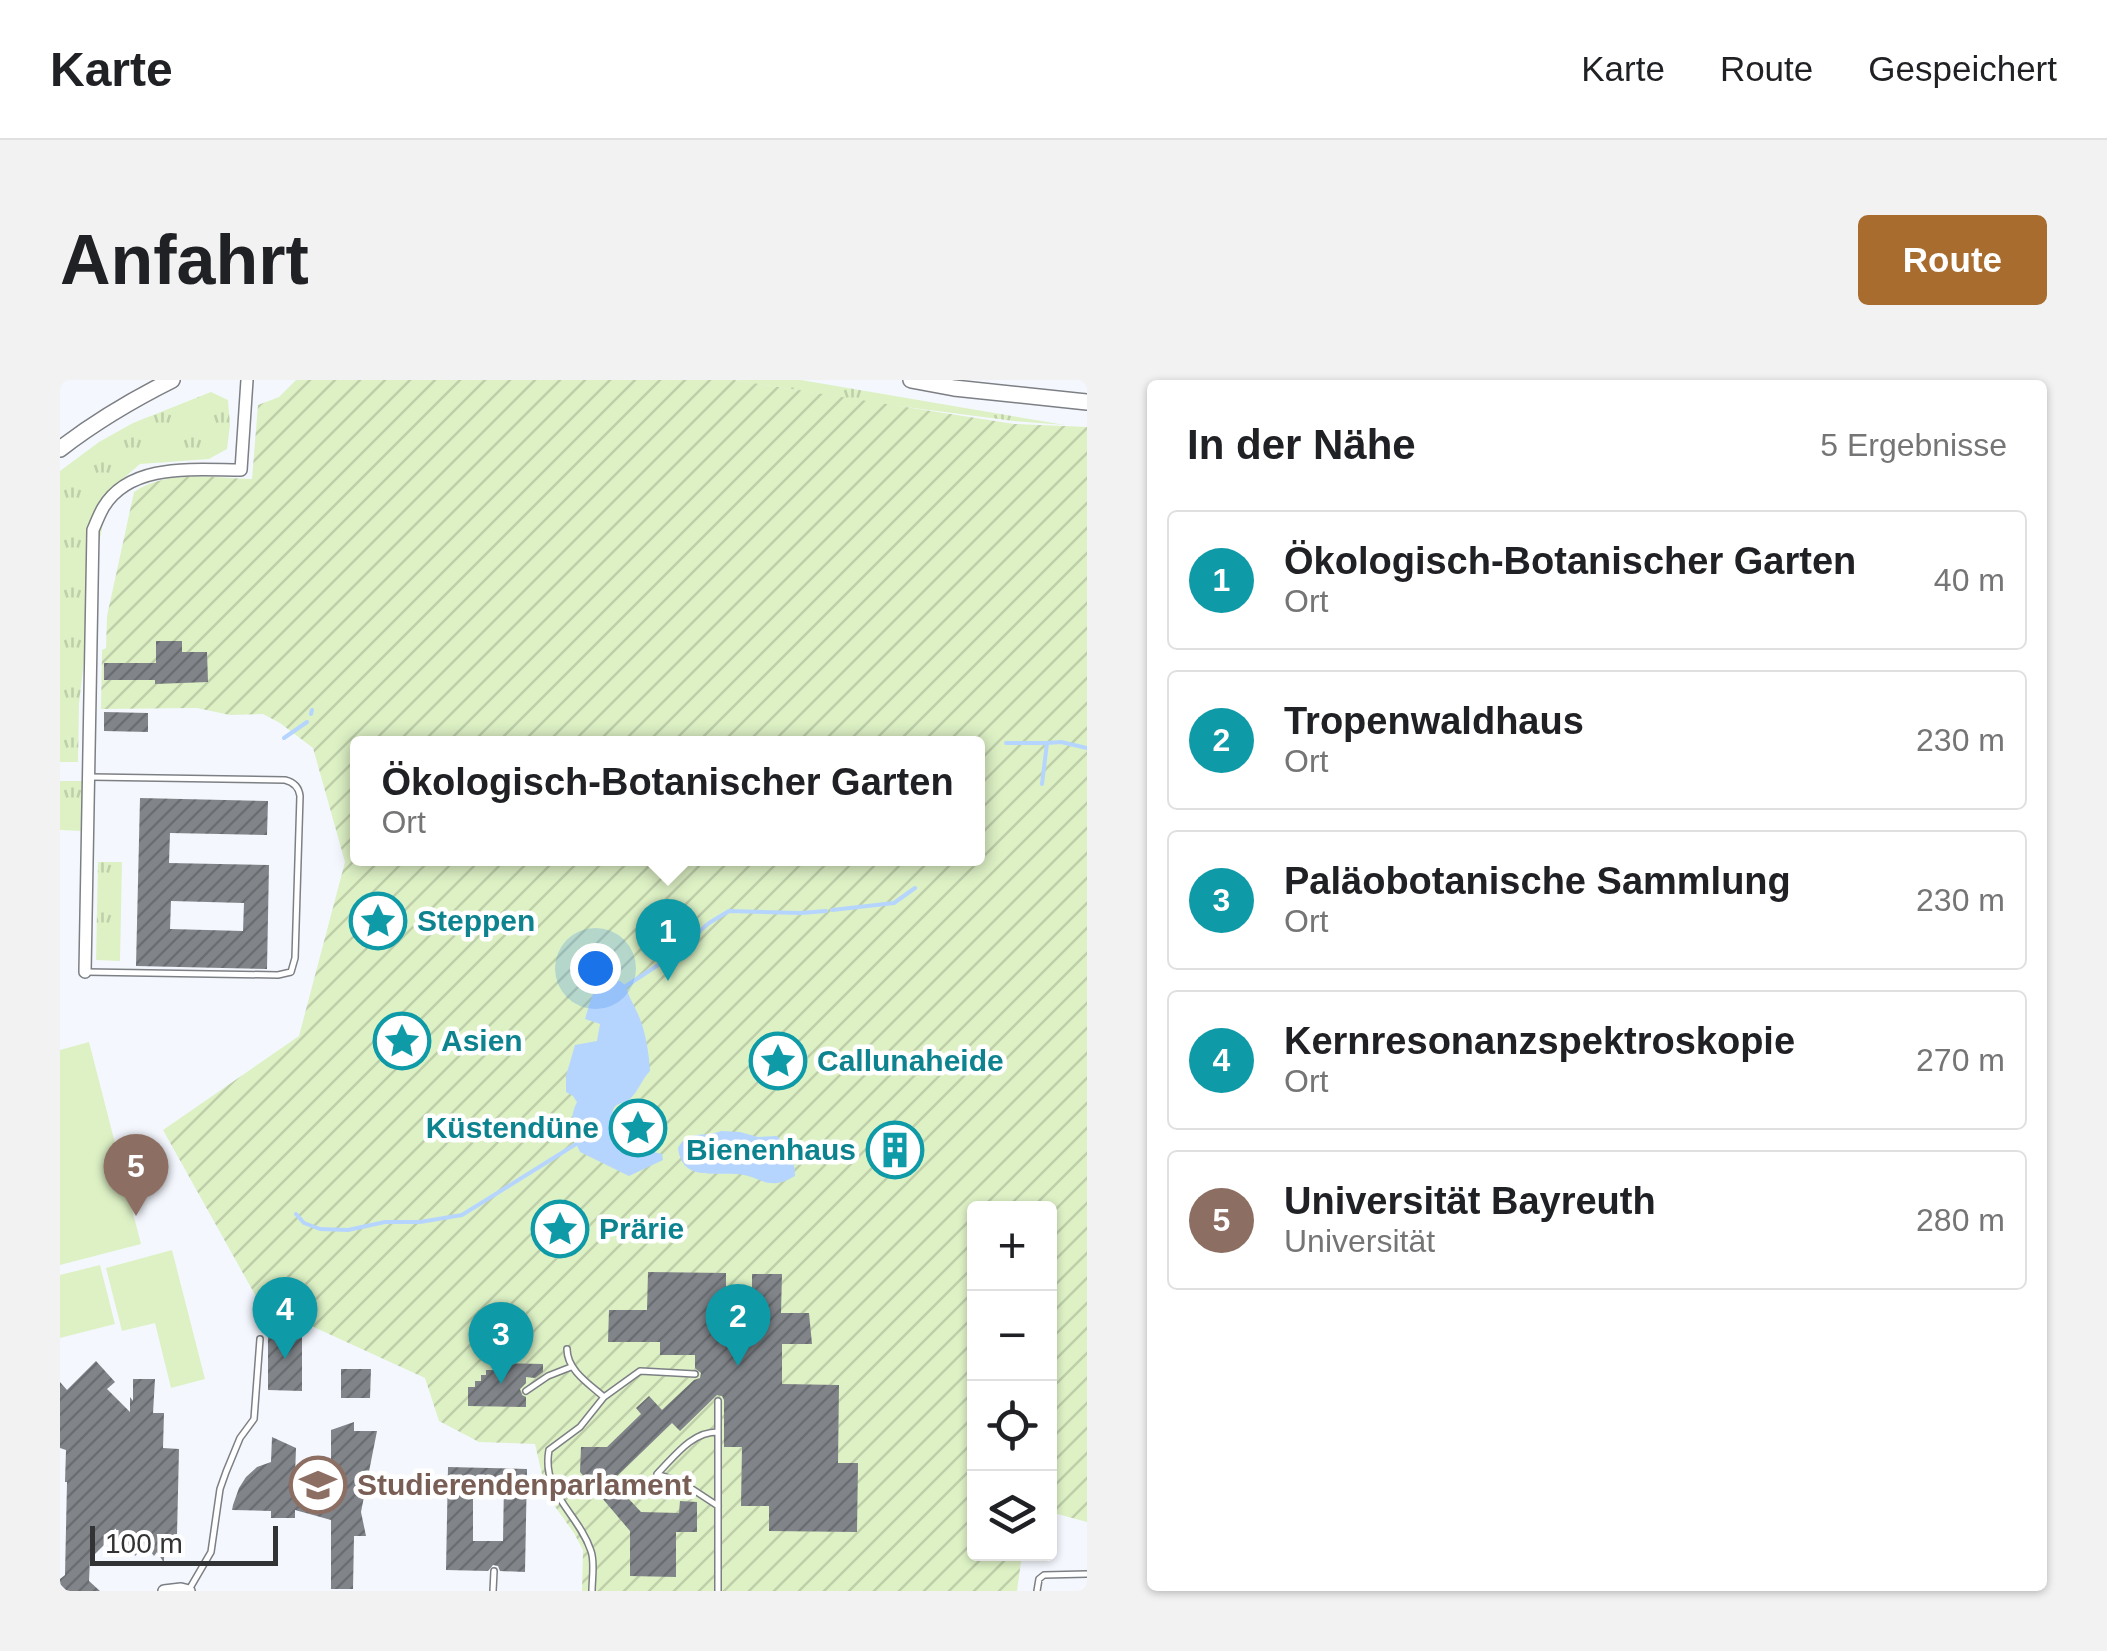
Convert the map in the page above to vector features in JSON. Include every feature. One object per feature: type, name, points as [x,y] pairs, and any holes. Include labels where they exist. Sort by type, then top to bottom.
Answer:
[{"type":"main road","points":[[60,449],[90,426],[172,380]]},
{"type":"main road","points":[[910,380],[1087,402]]},
{"type":"street","points":[[85,972],[93,530],[104,506],[138,478],[157,472],[242,470],[246,380]]},
{"type":"street","points":[[164,1591],[189,1591]]},
{"type":"lane","points":[[85,972],[292,972],[300,796],[292,782],[284,780],[88,777]]},
{"type":"lane","points":[[189,1591],[211,1552],[220,1489],[240,1438],[254,1419],[260,1340]]},
{"type":"lane","points":[[567,1349],[572,1367],[604,1397]]},
{"type":"lane","points":[[526,1391],[548,1376],[572,1367]]},
{"type":"lane","points":[[592,1591],[593,1554],[550,1483],[550,1450],[580,1427],[604,1397],[640,1371],[695,1374]]},
{"type":"lane","points":[[718,1401],[718,1591]]},
{"type":"lane","points":[[718,1432],[692,1438],[657,1474],[683,1483],[718,1506]]},
{"type":"lane","points":[[493,1591],[494,1571]]},
{"type":"lane","points":[[1037,1591],[1044,1575],[1087,1574]]},
{"type":"green space","points":[[296,380],[734,380],[1014,424],[1087,427],[1087,1522],[1057,1514],[1057,1201],[967,1201],[967,1561],[1021,1561],[1017,1591],[582,1591],[583,1550],[551,1501],[535,1444],[479,1442],[439,1421],[425,1378],[259,1302],[163,1130],[299,1036],[345,862],[313,748],[280,723],[263,714],[230,715],[197,708],[101,709],[107,616],[134,492],[176,478],[252,479],[258,405],[279,397]]},
{"type":"green space","points":[[734,380],[801,380],[1065,425],[875,403]]},
{"type":"green space","points":[[211,392],[228,400],[227,449],[209,459],[140,464],[110,490],[95,563],[79,704],[78,762],[60,762],[60,471],[133,423]]},
{"type":"green space","points":[[60,781],[84,781],[83,831],[60,830]]},
{"type":"green space","points":[[98,862],[122,862],[120,961],[96,960]]},
{"type":"green space","points":[[89,1042],[141,1244],[60,1265],[60,1050]]},
{"type":"green space","points":[[172,1250],[205,1379],[171,1388],[155,1323],[122,1331],[106,1268]]},
{"type":"green space","points":[[100,1265],[115,1324],[60,1338],[60,1275]]},
{"type":"water","points":[[612,980],[626,986],[639,1017],[650,1071],[630,1099],[614,1108],[611,1136],[622,1147],[662,1154],[663,1160],[629,1176],[580,1152],[572,1127],[577,1102],[566,1092],[566,1076],[575,1045],[597,1041],[600,1024],[585,1019],[591,1000],[600,985]]},
{"type":"water","points":[[721,1131],[777,1136],[791,1154],[795,1176],[770,1183],[744,1175],[699,1173],[685,1166],[678,1148],[682,1142],[692,1136]]},
{"type":"building","points":[[156,641],[182,641],[182,652],[207,652],[208,682],[155,684],[155,680],[104,680],[104,663],[156,663]]},
{"type":"building","points":[[104,712],[148,713],[148,732],[104,731]]},
{"type":"building","points":[[140,798],[268,801],[267,835],[170,833],[169,863],[269,865],[267,969],[136,966]],"holes":[[[171,901],[244,903],[243,931],[170,929]]]},
{"type":"building","points":[[648,1272],[726,1273],[726,1288],[752,1288],[752,1274],[782,1274],[781,1313],[809,1313],[812,1344],[782,1344],[782,1384],[839,1385],[838,1463],[858,1463],[857,1532],[769,1531],[769,1506],[741,1506],[742,1447],[724,1447],[724,1400],[717,1395],[680,1431],[672,1423],[612,1481],[641,1512],[679,1513],[680,1501],[697,1502],[697,1532],[676,1532],[676,1577],[630,1576],[630,1531],[580,1472],[581,1447],[607,1447],[641,1414],[636,1408],[649,1396],[662,1410],[701,1373],[695,1368],[695,1355],[660,1355],[660,1342],[608,1342],[609,1310],[647,1310]]},
{"type":"building","points":[[268,1328],[302,1328],[302,1391],[268,1390]]},
{"type":"building","points":[[96,1361],[115,1382],[107,1389],[130,1412],[133,1379],[155,1379],[153,1413],[164,1413],[163,1448],[179,1449],[177,1535],[164,1535],[164,1563],[157,1552],[154,1556],[151,1552],[147,1556],[145,1551],[135,1556],[130,1546],[117,1546],[110,1539],[90,1559],[89,1581],[100,1591],[67,1591],[60,1584],[65,1575],[67,1482],[66,1450],[60,1448],[60,1382],[67,1390]]},
{"type":"building","points":[[493,1363],[543,1364],[543,1372],[535,1378],[526,1377],[520,1389],[526,1397],[526,1407],[468,1406],[468,1387],[475,1387],[475,1381],[481,1381],[486,1370],[493,1370]]},
{"type":"building","points":[[341,1369],[371,1369],[370,1398],[341,1398]]},
{"type":"building","points":[[354,1422],[354,1431],[377,1431],[361,1512],[366,1536],[354,1536],[353,1589],[331,1589],[331,1520],[295,1510],[295,1518],[271,1518],[271,1511],[232,1510],[246,1477],[271,1462],[272,1437],[296,1448],[295,1476],[331,1481],[331,1430]]},
{"type":"building","points":[[448,1467],[527,1469],[525,1572],[500,1571],[493,1565],[488,1571],[446,1570]],"holes":[[[473,1482],[504,1483],[503,1541],[473,1541]]]},
{"type":"waterway","points":[[311,714],[312,710]]},
{"type":"waterway","points":[[284,738],[307,722]]},
{"type":"waterway","points":[[1006,743],[1046,743]]},
{"type":"waterway","points":[[1042,784],[1047,743],[1087,748]]},
{"type":"waterway","points":[[832,910],[894,903],[915,888]]},
{"type":"waterway","points":[[681,947],[729,911],[826,911]]},
{"type":"waterway","points":[[626,986],[675,954]]},
{"type":"waterway","points":[[296,1214],[304,1223],[320,1229],[348,1230],[385,1222],[420,1222],[462,1215],[576,1144]]},
{"type":"place","name":"Steppen","points":[[378,921]]},
{"type":"place","name":"Ökologisch-Botanischer Garten","points":[[668,981]]},
{"type":"place","name":"Asien","points":[[402,1041]]},
{"type":"place","name":"Callunaheide","points":[[778,1061]]},
{"type":"place","name":"Küstendüne","points":[[638,1128]]},
{"type":"place","name":"Bienenhaus","points":[[895,1150]]},
{"type":"place","name":"Universität Bayreuth","points":[[136,1216]]},
{"type":"place","name":"Prärie","points":[[560,1229]]},
{"type":"place","name":"Kernresonanzspektroskopie","points":[[285,1359]]},
{"type":"place","name":"Tropenwaldhaus","points":[[738,1366]]},
{"type":"place","name":"Paläobotanische Sammlung","points":[[501,1384]]},
{"type":"place","name":"Studierendenparlament","points":[[318,1485]]}]
